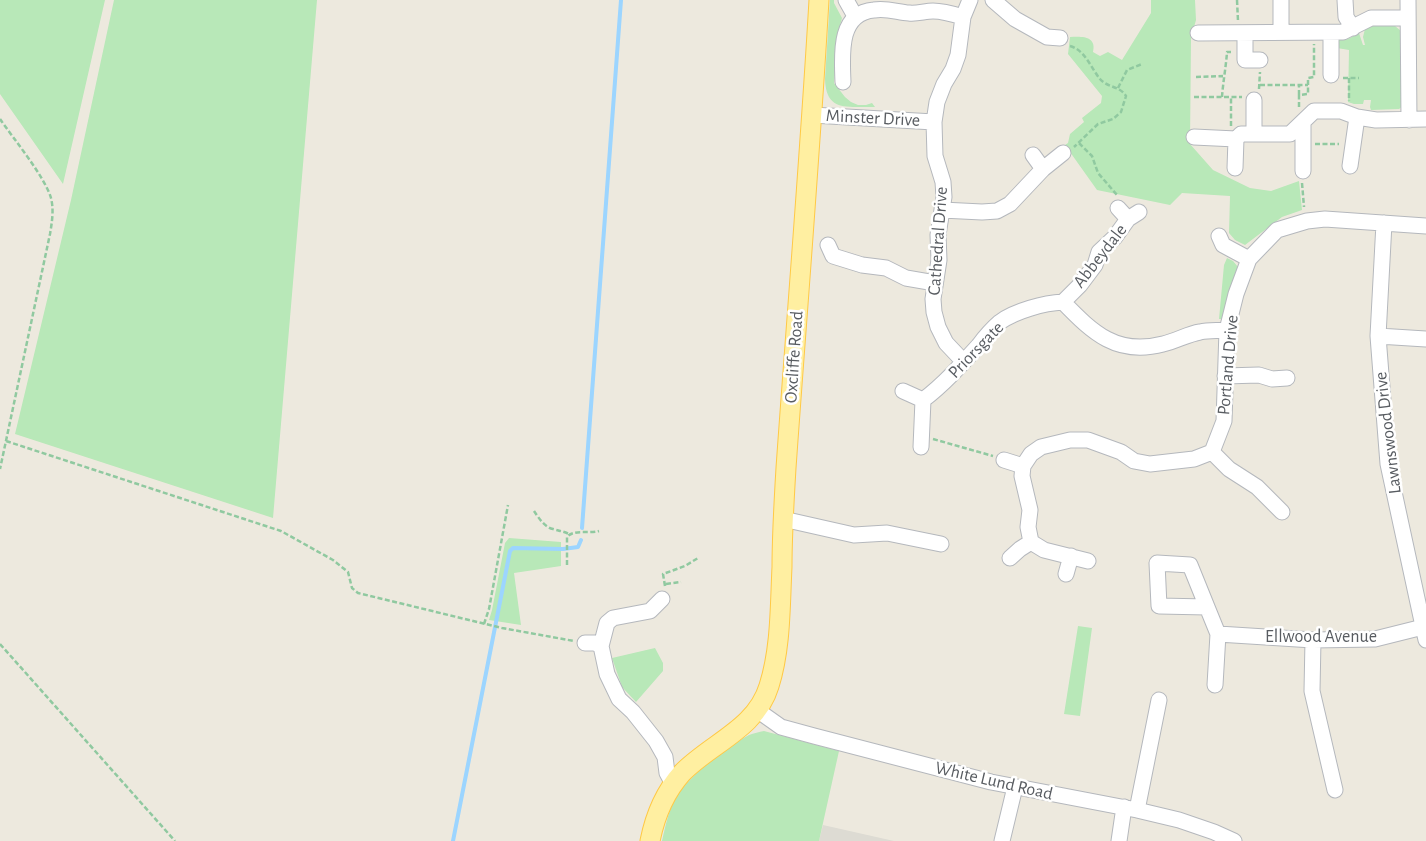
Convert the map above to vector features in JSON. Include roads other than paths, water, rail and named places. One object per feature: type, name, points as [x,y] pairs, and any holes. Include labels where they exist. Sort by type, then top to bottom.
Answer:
[{"type":"main road","name":"Oxcliffe Road","points":[[650,841],[653,826],[662,802],[673,784],[697,761],[740,728],[757,710],[764,700],[772,674],[780,619],[783,519],[819,0]]},
{"type":"street","points":[[846,0],[855,16]]},
{"type":"street","name":"Cathedral Drive","points":[[963,361],[946,343],[938,327],[934,312],[933,299],[939,260],[938,235],[944,197],[943,182],[935,156],[934,122],[937,102],[958,55],[963,17],[970,0]]},
{"type":"street","points":[[993,0],[1015,18],[1047,37],[1060,38]]},
{"type":"street","points":[[1281,0],[1281,32]]},
{"type":"street","points":[[1345,0],[1346,17],[1353,28]]},
{"type":"street","points":[[1408,0],[1409,120]]},
{"type":"street","points":[[846,74],[844,35],[848,24],[855,16],[873,10],[884,10],[912,14],[939,11],[963,17]]},
{"type":"street","points":[[1198,33],[1332,33],[1343,32],[1371,18],[1408,18]]},
{"type":"street","points":[[1242,33],[1245,60],[1260,63]]},
{"type":"street","points":[[1331,75],[1332,33]]},
{"type":"street","points":[[1253,97],[1254,134]]},
{"type":"street","points":[[1194,137],[1233,138],[1241,134],[1290,134],[1314,111],[1341,111],[1376,120],[1426,119]]},
{"type":"street","name":"Minster Drive","points":[[812,115],[934,122]]},
{"type":"street","points":[[1350,166],[1354,143],[1352,115]]},
{"type":"street","points":[[1302,124],[1303,172]]},
{"type":"street","points":[[1233,138],[1235,168]]},
{"type":"street","points":[[942,210],[998,211],[1010,204],[1043,169],[1064,153]]},
{"type":"street","points":[[1034,155],[1043,169]]},
{"type":"street","name":"Abbeydale","points":[[1063,302],[1080,285],[1094,265],[1099,252],[1115,237],[1129,213]]},
{"type":"street","name":"Portland Drive","points":[[1212,452],[1224,421],[1227,330],[1236,294],[1248,260],[1277,230],[1306,221],[1325,219],[1426,226]]},
{"type":"street","name":"Lawnswood Drive","points":[[1384,223],[1378,336],[1388,464],[1425,634]]},
{"type":"street","points":[[1220,242],[1248,260]]},
{"type":"street","points":[[829,256],[886,268],[906,278],[935,283]]},
{"type":"street","points":[[1063,302],[1080,320],[1101,337],[1122,345],[1146,348],[1182,339],[1199,332],[1227,330]]},
{"type":"street","name":"Priorsgate","points":[[923,400],[940,388],[1001,322],[1016,314],[1052,303],[1063,302]]},
{"type":"street","points":[[1378,336],[1426,339]]},
{"type":"street","points":[[1225,376],[1259,375],[1272,379],[1291,377]]},
{"type":"street","points":[[903,391],[923,400],[925,441]]},
{"type":"street","points":[[1088,560],[1044,550],[1031,542],[1028,527],[1030,510],[1022,476],[1023,466],[1031,454],[1041,447],[1070,440],[1088,440],[1121,452],[1134,461],[1150,464],[1194,459],[1212,452],[1229,469],[1257,486],[1287,514]]},
{"type":"street","points":[[1004,460],[1023,466]]},
{"type":"street","points":[[783,519],[854,535],[887,533],[941,544]]},
{"type":"street","points":[[1011,553],[1031,542]]},
{"type":"street","points":[[1066,574],[1071,556]]},
{"type":"street","points":[[662,599],[650,611],[613,618],[607,624],[600,646],[607,674],[619,699],[633,712],[656,741],[665,757],[667,773],[673,784]]},
{"type":"street","points":[[1207,607],[1218,634],[1215,685]]},
{"type":"street","name":"Ellwood Avenue","points":[[1218,634],[1313,640],[1374,639],[1425,634]]},
{"type":"street","points":[[1313,640],[1312,691],[1335,790]]},
{"type":"street","points":[[585,642],[595,643],[600,646]]},
{"type":"street","points":[[1119,841],[1130,809],[1159,698]]},
{"type":"street","name":"White Lund Road","points":[[757,710],[781,727],[1015,787],[1179,820],[1234,841]]},
{"type":"street","points":[[1002,841],[1015,787]]},
{"type":"waterway","points":[[582,528],[621,0]]},
{"type":"waterway","points":[[453,841],[510,551],[513,548],[563,549],[578,547],[581,540]]}]
